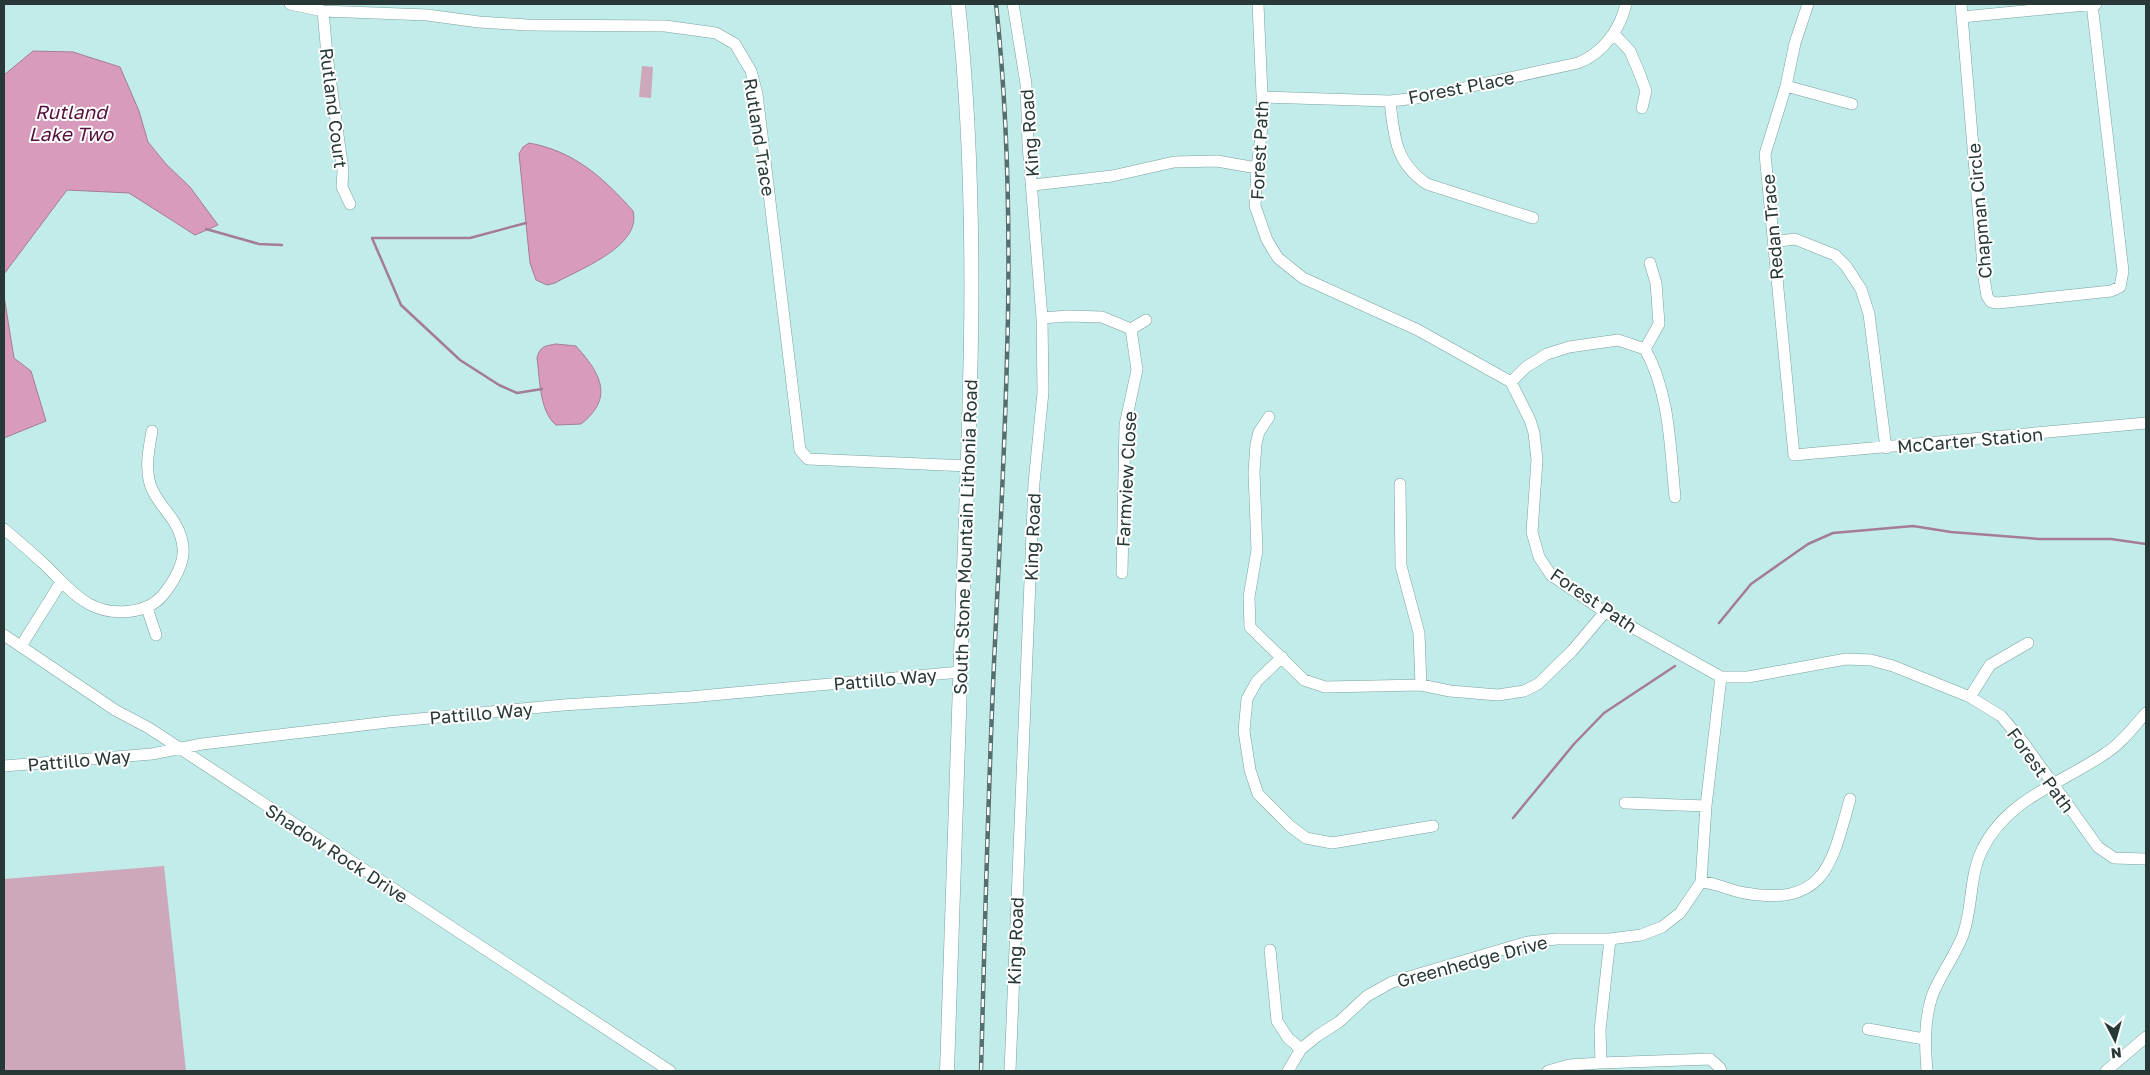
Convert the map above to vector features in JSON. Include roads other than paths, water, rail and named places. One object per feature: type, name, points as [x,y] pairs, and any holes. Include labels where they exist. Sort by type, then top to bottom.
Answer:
[{"type":"main road","name":"South Stone Mountain Lithonia Road","points":[[947,1071],[972,306],[972,228],[965,88],[958,4]]},
{"type":"street","name":"Rutland Trace","points":[[290,4],[323,11],[427,14],[478,22],[528,25],[665,26],[716,33],[735,44],[751,71],[757,94],[800,450],[808,459],[814,460],[968,466]]},
{"type":"street","name":"King Road","points":[[1010,1071],[1034,483],[1043,392],[1042,318],[1033,185],[1028,144],[1026,84],[1013,4]]},
{"type":"street","name":"Forest Path","points":[[1258,4],[1263,118],[1257,168],[1256,206],[1267,240],[1278,258],[1304,278],[1418,330],[1510,382],[1530,420],[1536,446],[1532,532],[1539,557],[1552,575],[1605,612],[1720,677],[1748,677],[1846,659],[1871,660],[1893,666],[1970,697],[2001,716],[2053,782],[2098,847],[2114,858],[2146,859]]},
{"type":"street","name":"Forest Place","points":[[1263,97],[1390,100],[1417,98],[1578,63],[1591,58],[1614,34],[1623,17],[1626,4]]},
{"type":"street","name":"Redan Trace","points":[[1794,455],[1765,154],[1786,86],[1795,43],[1808,4]]},
{"type":"street","name":"Chapman Circle","points":[[1961,4],[1984,278],[1987,296],[1991,302],[1998,303],[2110,291],[2120,287],[2122,282],[2123,271],[2092,4]]},
{"type":"street","points":[[1962,17],[2096,4]]},
{"type":"street","name":"Rutland Court","points":[[323,11],[343,171],[342,187],[350,204]]},
{"type":"street","points":[[1614,34],[1630,51],[1639,72],[1646,91],[1642,108]]},
{"type":"street","points":[[1786,86],[1852,104]]},
{"type":"street","points":[[1390,100],[1400,155],[1416,177],[1427,184],[1533,218]]},
{"type":"street","points":[[1033,185],[1112,176],[1174,162],[1217,161],[1257,168]]},
{"type":"street","points":[[1773,242],[1795,239],[1835,255],[1846,266],[1861,289],[1870,314],[1886,448]]},
{"type":"street","points":[[1645,349],[1659,324],[1656,283],[1650,263]]},
{"type":"street","points":[[1042,318],[1068,316],[1102,317],[1131,329],[1146,320]]},
{"type":"street","name":"Farmview Close","points":[[1122,573],[1125,425],[1137,370],[1131,329]]},
{"type":"street","points":[[1510,382],[1526,367],[1547,354],[1569,347],[1618,340],[1645,349],[1656,369],[1665,402],[1675,497]]},
{"type":"street","points":[[1269,417],[1259,432],[1256,444],[1254,472],[1257,550],[1249,597],[1250,627],[1304,680],[1325,687],[1421,685],[1450,691],[1498,695],[1524,691],[1538,684],[1572,651],[1605,612]]},
{"type":"street","name":"McCarter Station","points":[[1794,455],[2146,423]]},
{"type":"street","points":[[4,529],[46,565],[61,582],[91,605],[112,611],[133,611],[147,608],[160,599],[170,587],[184,549],[175,522],[150,486],[148,474],[152,432]]},
{"type":"street","points":[[1400,484],[1401,566],[1419,633],[1421,685]]},
{"type":"street","points":[[21,646],[61,582]]},
{"type":"street","points":[[147,608],[156,635]]},
{"type":"street","name":"Shadow Rock Drive","points":[[4,635],[115,710],[149,728],[670,1071]]},
{"type":"street","points":[[1970,697],[1990,665],[2028,643]]},
{"type":"street","points":[[1282,657],[1257,681],[1247,699],[1244,731],[1250,770],[1258,794],[1290,826],[1306,838],[1332,843],[1433,826]]},
{"type":"street","name":"Pattillo Way","points":[[4,766],[152,754],[178,748],[388,722],[563,705],[690,697],[960,672]]},
{"type":"street","points":[[1720,677],[1706,806],[1701,882],[1716,883],[1744,893],[1776,895],[1799,892],[1811,886],[1830,866],[1850,799]]},
{"type":"street","points":[[1927,1071],[1924,1039],[1932,996],[1963,935],[1974,874],[1983,849],[1998,826],[2015,810],[2053,782],[2107,753],[2146,713]]},
{"type":"street","points":[[1625,803],[1706,806]]},
{"type":"street","name":"Greenhedge Drive","points":[[1288,1071],[1301,1049],[1339,1022],[1367,996],[1392,982],[1528,942],[1558,939],[1610,939],[1641,935],[1662,927],[1680,913],[1701,882]]},
{"type":"street","points":[[1601,1063],[1600,1030],[1610,939]]},
{"type":"street","points":[[1270,950],[1277,1021],[1288,1038],[1301,1049]]},
{"type":"street","points":[[1868,1028],[1924,1039]]},
{"type":"street","points":[[2106,1071],[2146,1037]]},
{"type":"street","points":[[1548,1071],[1569,1065],[1710,1059],[1721,1071]]},
{"type":"water","name":"Rutland Lake Two","points":[[33,51],[73,52],[120,67],[139,111],[148,142],[166,164],[190,187],[218,225],[195,235],[129,193],[67,190],[4,274],[4,75]]},
{"type":"water","points":[[529,143],[560,152],[574,159],[599,177],[633,211],[633,224],[628,235],[619,245],[593,263],[555,283],[547,285],[536,280],[530,263],[519,154],[523,147]]},
{"type":"water","points":[[4,296],[14,358],[31,371],[46,421],[4,438]]},
{"type":"water","points":[[556,344],[576,346],[597,375],[601,395],[592,414],[581,424],[556,425],[550,419],[543,403],[537,358],[544,347]]},
{"type":"waterway","points":[[526,223],[470,238],[372,238],[401,305],[460,360],[499,385],[517,393],[542,389]]},
{"type":"waterway","points":[[206,229],[259,244],[282,245]]},
{"type":"waterway","points":[[1719,623],[1751,584],[1808,544],[1833,533],[1913,526],[1951,532],[2039,539],[2111,539],[2146,544]]},
{"type":"waterway","points":[[1513,818],[1574,744],[1604,713],[1675,666]]},
{"type":"railway","points":[[981,1071],[990,749],[1003,482],[1008,323],[1007,163],[996,4]]}]
